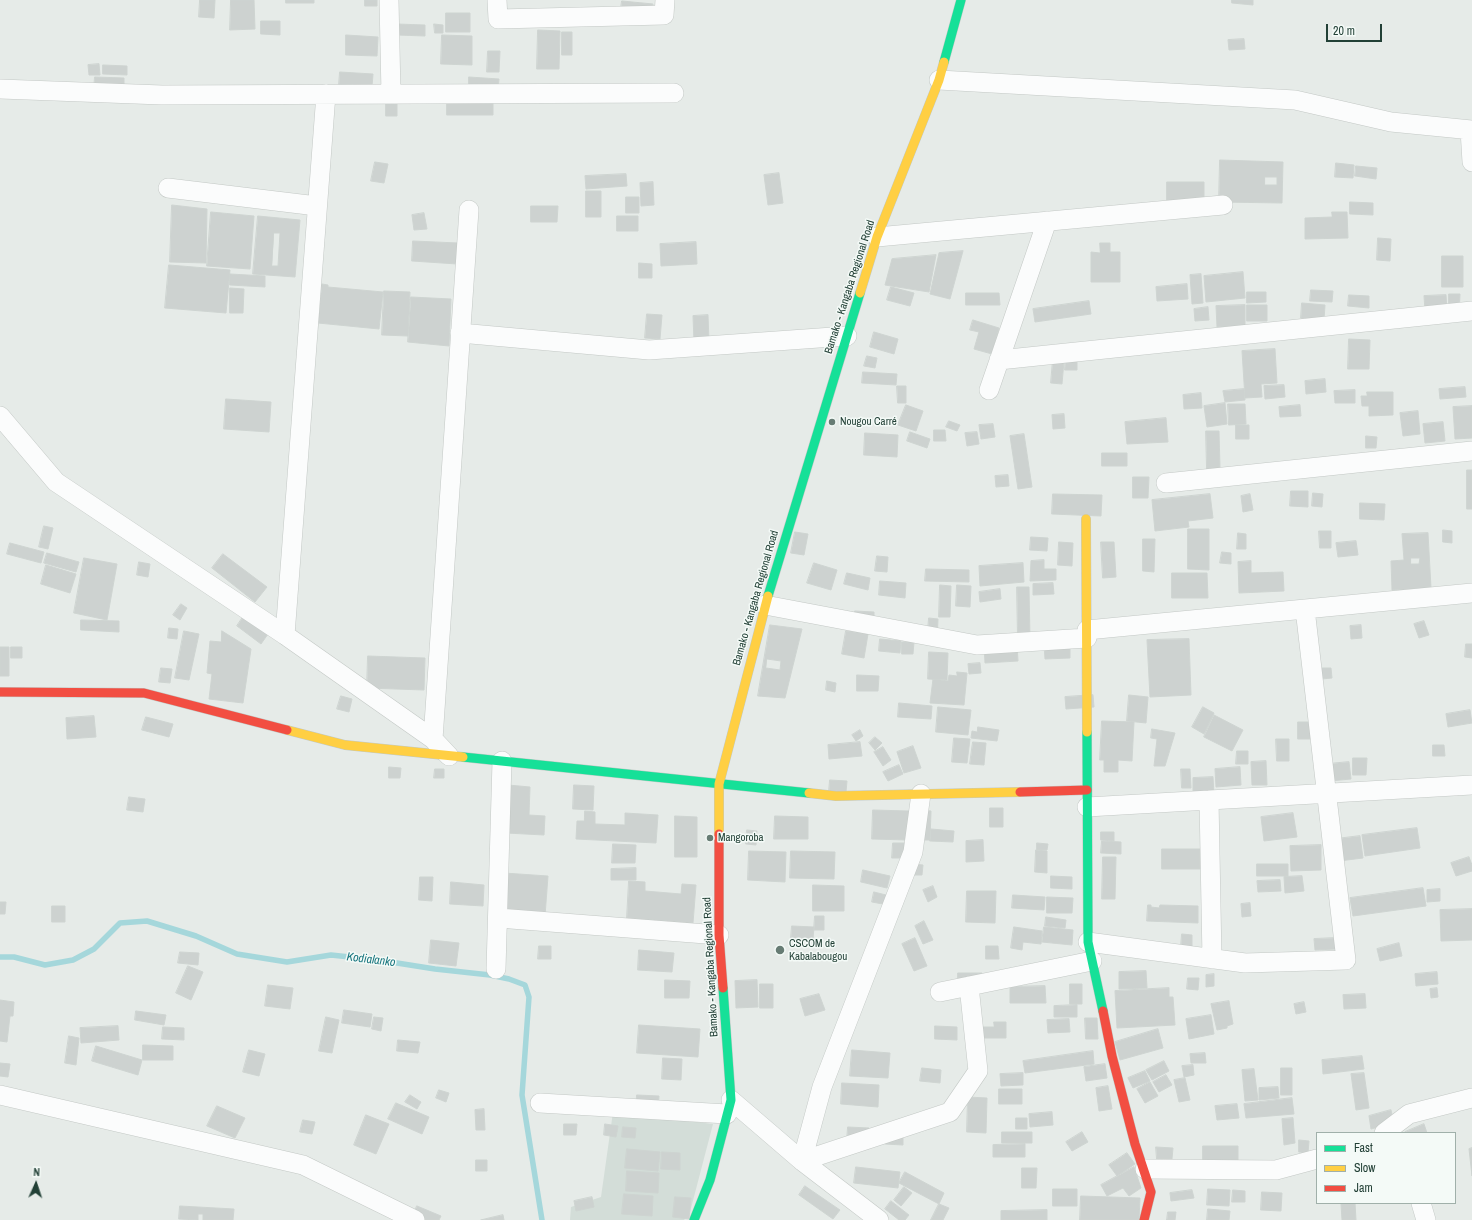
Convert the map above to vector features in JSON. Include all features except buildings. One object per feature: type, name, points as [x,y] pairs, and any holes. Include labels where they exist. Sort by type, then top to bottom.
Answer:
[{"type":"street","points":[[389,0],[390,94]]},
{"type":"street","points":[[497,0],[498,19],[664,15],[666,0]]},
{"type":"street","name":"Bamako - Kangaba Regional Road","points":[[694,1220],[710,1180],[729,1107],[719,935],[719,784],[765,605],[877,237],[939,80],[961,0]]},
{"type":"street","points":[[939,80],[1295,100],[1391,122],[1471,130],[1472,162]]},
{"type":"street","points":[[0,89],[162,95],[674,93]]},
{"type":"street","points":[[284,635],[326,94]]},
{"type":"street","points":[[168,188],[317,206]]},
{"type":"street","points":[[877,237],[1223,204]]},
{"type":"street","points":[[433,739],[469,210]]},
{"type":"street","points":[[989,390],[1047,221]]},
{"type":"street","points":[[999,360],[1472,311]]},
{"type":"street","points":[[460,333],[649,350],[847,336]]},
{"type":"street","points":[[0,416],[56,482],[284,635],[433,739],[449,756]]},
{"type":"street","points":[[1166,483],[1472,451]]},
{"type":"street","points":[[1086,519],[1088,942],[1112,1056],[1135,1144],[1152,1192],[1144,1220]]},
{"type":"street","points":[[765,605],[977,644],[1087,634],[1305,609],[1472,593]]},
{"type":"street","points":[[1088,942],[1245,964],[1346,960],[1305,609]]},
{"type":"street","points":[[0,692],[144,693],[345,745],[836,796],[921,794],[1209,800],[1472,785]]},
{"type":"street","points":[[496,969],[502,762]]},
{"type":"street","points":[[802,1161],[822,1087],[913,852],[921,794]]},
{"type":"street","points":[[1209,800],[1212,959]]},
{"type":"street","points":[[498,918],[719,935]]},
{"type":"street","points":[[940,992],[1092,961]]},
{"type":"street","points":[[802,1161],[950,1112],[978,1071],[969,986]]},
{"type":"street","points":[[0,1095],[303,1165],[415,1220]]},
{"type":"street","points":[[1394,1130],[1408,1114],[1472,1098]]},
{"type":"street","points":[[540,1103],[729,1107],[879,1220]]},
{"type":"street","points":[[1144,1169],[1276,1170],[1316,1159]]},
{"type":"street","points":[[1421,1204],[1426,1220]]},
{"type":"shaded area","points":[[613,1112],[713,1124],[690,1212],[684,1220],[570,1220],[571,1207],[601,1197]]},
{"type":"waterway","name":"Kodialanko","points":[[0,957],[14,957],[45,965],[73,960],[94,949],[120,923],[147,921],[196,936],[237,954],[287,962],[331,955],[378,960],[435,969],[490,975],[509,979],[525,985],[529,997],[522,1095],[542,1220]]},
{"type":"traffic: fast","points":[[944,62],[961,0]]},
{"type":"traffic: fast","points":[[768,596],[860,293]]},
{"type":"traffic: fast","points":[[1087,732],[1088,942],[1103,1011]]},
{"type":"traffic: fast","points":[[463,757],[809,793]]},
{"type":"traffic: fast","points":[[694,1220],[710,1180],[731,1100],[723,988]]},
{"type":"traffic: slow","points":[[860,293],[877,237],[939,80],[944,62]]},
{"type":"traffic: slow","points":[[1086,519],[1087,732]]},
{"type":"traffic: slow","points":[[719,834],[719,784],[768,596]]},
{"type":"traffic: slow","points":[[287,730],[345,745],[463,757]]},
{"type":"traffic: slow","points":[[809,793],[836,796],[1020,792]]},
{"type":"traffic: jam","points":[[0,692],[144,693],[287,730]]},
{"type":"traffic: jam","points":[[1020,792],[1087,790]]},
{"type":"traffic: jam","points":[[719,834],[719,935],[723,988]]},
{"type":"traffic: jam","points":[[1103,1011],[1112,1056],[1135,1144],[1151,1192],[1144,1220]]},
{"type":"place","name":"Nougou Carré","points":[[832,422]]},
{"type":"place","name":"Mangoroba","points":[[710,838]]},
{"type":"place","name":"CSCOM de Kabalabougou","points":[[780,950]]}]
